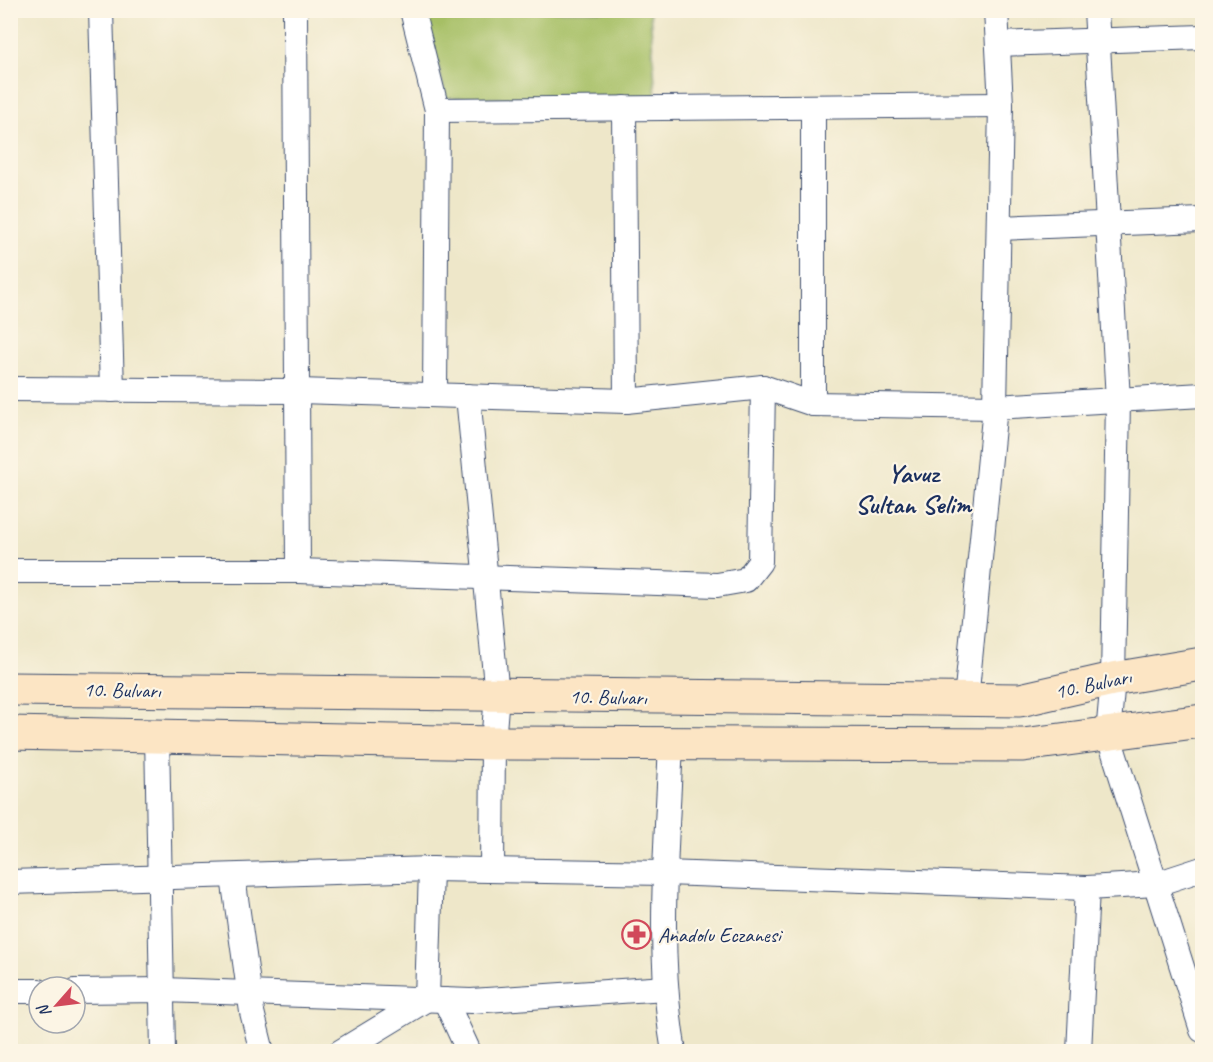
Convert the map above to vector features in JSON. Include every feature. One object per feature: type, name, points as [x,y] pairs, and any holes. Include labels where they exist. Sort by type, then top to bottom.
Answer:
[{"type":"main road","name":"10. Bulvarı","points":[[10,689],[1020,700],[1113,679],[1203,664]]},
{"type":"main road","points":[[10,733],[493,743],[1023,745],[1203,721]]},
{"type":"street","points":[[101,10],[112,390]]},
{"type":"street","points":[[295,10],[299,391],[298,571]]},
{"type":"street","points":[[412,10],[437,110],[435,395]]},
{"type":"street","points":[[966,700],[995,407],[1001,105],[996,10]]},
{"type":"street","points":[[1096,10],[1118,400],[1113,679],[1108,734],[1203,1030]]},
{"type":"street","points":[[998,44],[1203,37]]},
{"type":"street","points":[[437,110],[1001,105]]},
{"type":"street","points":[[813,107],[813,404]]},
{"type":"street","points":[[624,108],[626,401]]},
{"type":"street","points":[[999,228],[1203,220]]},
{"type":"street","points":[[10,389],[299,391],[626,401],[764,387],[813,404],[995,407],[1203,395]]},
{"type":"street","points":[[10,571],[298,571],[717,585],[746,580],[760,562],[764,387]]},
{"type":"street","points":[[468,396],[477,511],[487,577],[496,695],[493,743],[492,870]]},
{"type":"street","points":[[157,735],[159,877],[164,990],[163,1052]]},
{"type":"street","points":[[671,742],[665,873],[666,987],[667,1013],[674,1052]]},
{"type":"street","points":[[10,882],[233,877],[431,869],[665,873],[1087,888],[1156,884],[1203,869]]},
{"type":"street","points":[[431,869],[436,1000],[469,1052]]},
{"type":"street","points":[[233,877],[249,992],[262,1052]]},
{"type":"street","points":[[1079,1052],[1087,888]]},
{"type":"street","points":[[87,991],[249,992],[471,1001],[666,987]]},
{"type":"street","points":[[10,991],[27,991]]},
{"type":"street","points":[[340,1052],[436,1000]]},
{"type":"green space","points":[[425,11],[650,11],[656,99],[446,98]]},
{"type":"place","name":"Anadolu Eczanesi","points":[[637,935]]},
{"type":"district","name":"Yavuz Sultan Selim","points":[[913,488]]}]
